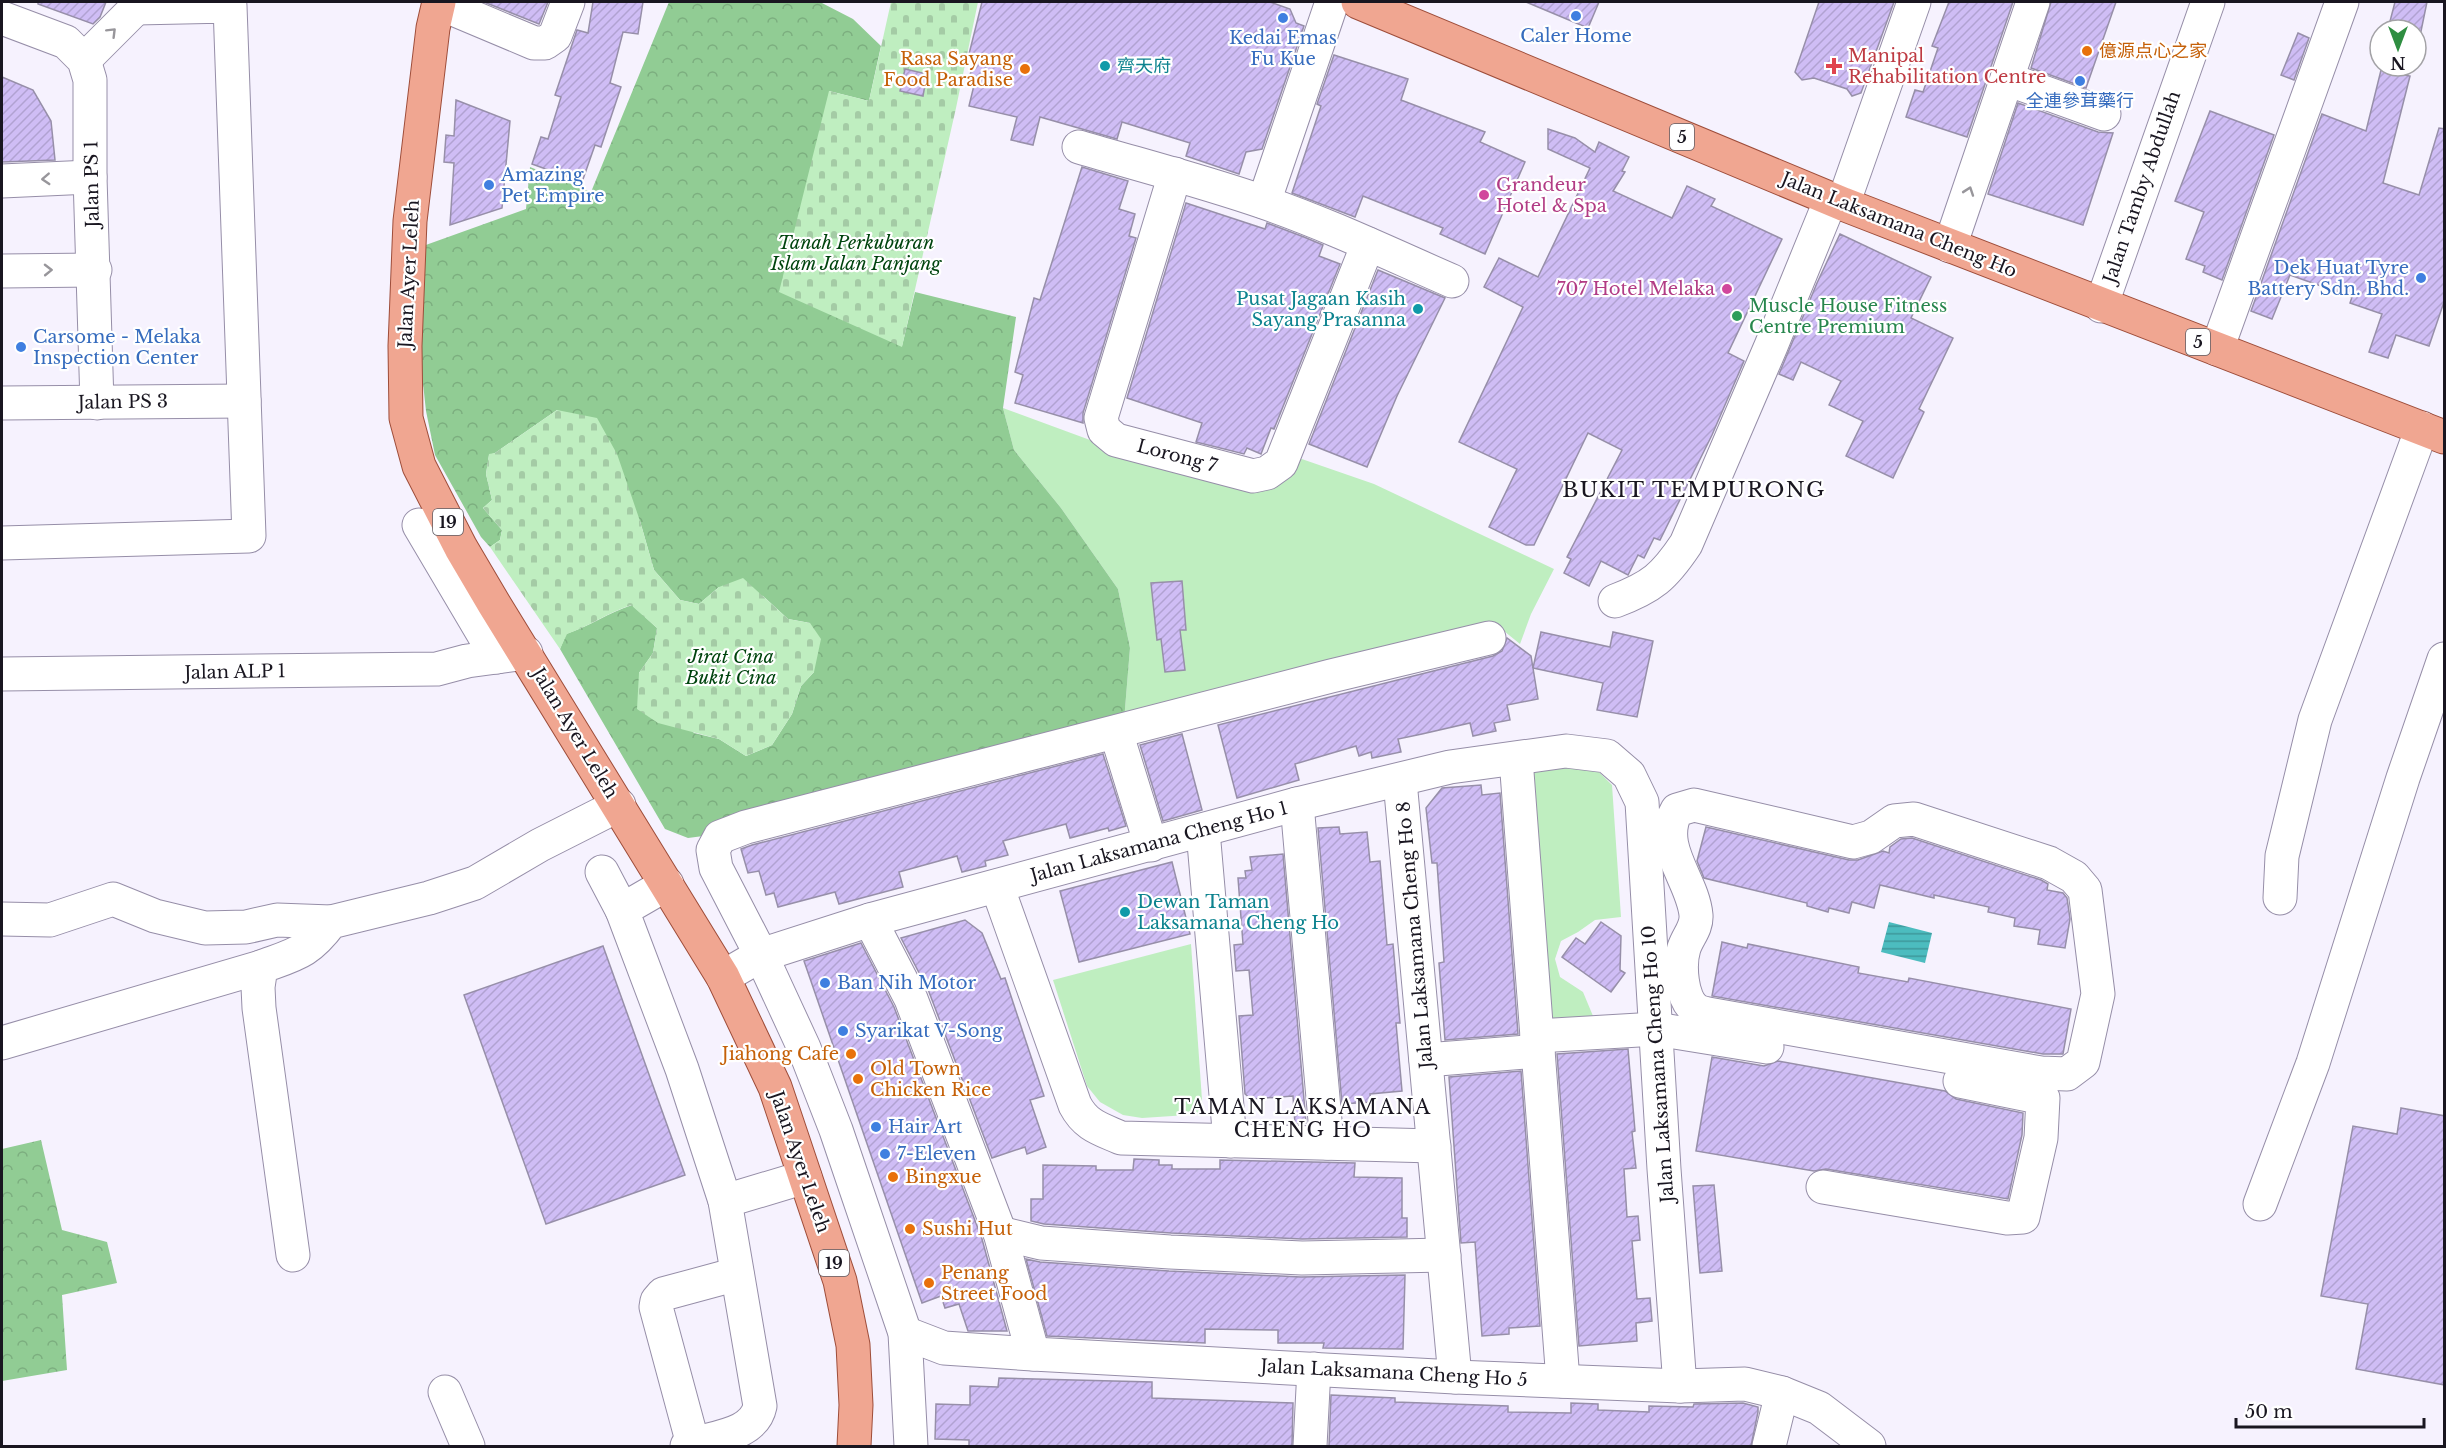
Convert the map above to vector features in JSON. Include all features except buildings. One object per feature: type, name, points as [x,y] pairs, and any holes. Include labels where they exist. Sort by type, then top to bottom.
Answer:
[{"type":"main road","name":"Jalan Ayer Leleh","points":[[439,2],[431,41],[410,221],[405,346],[406,418],[419,466],[461,548],[496,646],[619,805],[723,977],[775,1088],[840,1281],[853,1345],[856,1405],[854,1446]]},
{"type":"main road","name":"Jalan Laksamana Cheng Ho","points":[[1366,3],[1837,201],[2101,306],[2433,432]]},
{"type":"street","points":[[439,2],[534,43],[545,43],[555,36],[568,2]]},
{"type":"street","points":[[1264,202],[1332,2]]},
{"type":"street","points":[[1615,601],[1644,590],[1669,570],[1686,544],[1771,346],[1837,201],[1914,2]]},
{"type":"street","points":[[1950,246],[2033,2]]},
{"type":"street","name":"Jalan Tamby Abdullah","points":[[2101,306],[2208,2]]},
{"type":"street","points":[[2217,349],[2342,2]]},
{"type":"street","points":[[2,18],[66,42],[84,60],[137,5],[230,6],[249,536],[2,543]]},
{"type":"street","name":"Jalan PS 1","points":[[84,60],[90,80],[90,177],[97,403]]},
{"type":"street","points":[[2007,79],[2104,114]]},
{"type":"street","points":[[1079,147],[1264,202],[1452,281]]},
{"type":"street","name":"Lorong 7","points":[[1175,174],[1101,418],[1104,430],[1116,440],[1253,476],[1267,473],[1281,463],[1368,244]]},
{"type":"street","points":[[2,181],[90,177]]},
{"type":"street","points":[[2,271],[94,270]]},
{"type":"street","name":"Jalan PS 3","points":[[2,403],[244,401]]},
{"type":"street","points":[[2280,898],[2282,856],[2315,720],[2433,432]]},
{"type":"street","points":[[419,525],[496,646]]},
{"type":"street","points":[[911,1446],[905,1333],[836,1130],[804,1048],[716,868],[712,850],[720,837],[746,826],[1331,676],[1489,638]]},
{"type":"street","name":"Jalan ALP 1","points":[[2,674],[437,669],[496,646]]},
{"type":"street","points":[[2259,1204],[2313,1063],[2403,778],[2445,659]]},
{"type":"street","points":[[1116,732],[1151,845]]},
{"type":"street","name":"Jalan Laksamana Cheng Ho 1","points":[[723,977],[760,955],[870,920],[1297,804],[1450,767],[1566,752],[1607,756]]},
{"type":"street","name":"Jalan Laksamana Cheng Ho 10","points":[[1607,756],[1629,775],[1642,802],[1680,1386]]},
{"type":"street","points":[[1516,759],[1563,1381]]},
{"type":"street","name":"Jalan Laksamana Cheng Ho 8","points":[[1400,780],[1455,1377]]},
{"type":"street","points":[[1297,804],[1327,1143]]},
{"type":"street","points":[[2,919],[50,920],[113,899],[155,916],[205,928],[246,927],[277,920],[331,922],[429,898],[475,883],[540,845],[619,805]]},
{"type":"street","points":[[1694,805],[1853,842],[1871,837],[1894,821],[1914,819],[2049,863],[2074,877],[2085,890],[2098,994],[2083,1062],[2067,1074],[2041,1073],[1708,1014],[1694,1009],[1685,997],[1682,958],[1694,929],[1696,917],[1694,905],[1683,878],[1672,850],[1671,820],[1677,810],[1694,805]]},
{"type":"street","points":[[1203,831],[1230,1141]]},
{"type":"street","points":[[602,872],[622,909],[682,1069],[726,1201],[760,1406],[758,1418],[748,1427],[690,1445],[656,1307],[657,1301],[663,1294],[737,1274]]},
{"type":"street","points":[[1647,886],[1674,884],[1683,878]]},
{"type":"street","points":[[622,909],[667,884]]},
{"type":"street","points":[[997,886],[1075,1105],[1082,1118],[1091,1125],[1121,1138],[1434,1146]]},
{"type":"street","points":[[870,920],[911,999],[1000,1233],[1034,1354]]},
{"type":"street","points":[[2,1043],[261,967],[303,952],[317,940],[331,922]]},
{"type":"street","points":[[1650,936],[1666,934],[1689,937]]},
{"type":"street","points":[[261,967],[258,1008],[293,1256]]},
{"type":"street","points":[[1426,1060],[1656,1029],[1888,1067],[2043,1098],[2041,1138],[2023,1217],[2007,1218],[1823,1187]]},
{"type":"street","points":[[726,1201],[805,1177]]},
{"type":"street","points":[[1000,1233],[1041,1243],[1170,1252],[1302,1258],[1444,1256]]},
{"type":"street","name":"Jalan Laksamana Cheng Ho 5","points":[[905,1333],[944,1348],[1034,1354],[1455,1377],[1680,1386],[1744,1384],[1782,1393],[1819,1408],[1869,1446]]},
{"type":"street","points":[[1310,1446],[1314,1369]]},
{"type":"street","points":[[445,1392],[468,1446]]},
{"type":"street","points":[[1769,1446],[1782,1393]]},
{"type":"green space","points":[[669,2],[820,2],[853,19],[881,46],[869,101],[829,91],[902,346],[915,292],[1016,317],[1003,408],[1014,450],[1061,508],[1118,589],[1130,648],[1124,721],[711,835],[688,838],[665,829],[560,649],[566,634],[632,605],[657,628],[653,653],[639,673],[694,733],[719,739],[746,756],[772,745],[792,714],[801,686],[814,672],[810,623],[788,619],[763,596],[719,587],[699,604],[680,600],[654,570],[640,521],[557,410],[489,455],[486,474],[492,500],[483,508],[502,530],[500,540],[490,547],[481,537],[435,455],[426,411],[420,356],[423,246],[526,209],[530,167],[591,192]]},
{"type":"green space","name":"Tanah Perkuburan Islam Jalan Panjang","points":[[891,2],[978,2],[902,347],[779,292],[829,91],[869,101]]},
{"type":"green space","points":[[1003,408],[1090,440],[1249,487],[1296,457],[1374,484],[1554,569],[1531,614],[1520,644],[1499,627],[1124,721],[1130,648],[1118,589],[1061,508],[1014,450]]},
{"type":"green space","name":"Jirat Cina Bukit Cina","points":[[557,410],[597,418],[617,454],[654,570],[680,600],[699,604],[719,587],[743,578],[788,619],[810,623],[821,639],[814,672],[801,686],[792,714],[772,745],[746,756],[719,739],[658,723],[637,709],[639,673],[653,653],[657,628],[631,605],[567,634],[560,649],[490,547],[500,540],[502,530],[483,508],[492,500],[486,474],[489,454],[495,453]]},
{"type":"green space","points":[[1577,767],[1598,771],[1612,785],[1621,917],[1595,920],[1561,941],[1555,959],[1560,977],[1583,992],[1593,1016],[1585,1029],[1551,1030],[1527,771]]},
{"type":"green space","points":[[1191,944],[1203,1114],[1142,1118],[1123,1115],[1100,1102],[1087,1086],[1053,980]]},
{"type":"green space","points":[[41,1140],[62,1230],[107,1242],[117,1283],[62,1295],[67,1370],[2,1381],[2,1149]]},
{"type":"water","points":[[1889,922],[1932,933],[1925,963],[1881,952]]},
{"type":"place","name":"Caler Home","points":[[1576,16]]},
{"type":"place","name":"Kedai Emas Fu Kue","points":[[1283,18]]},
{"type":"place","name":"億源点心之家","points":[[2087,51]]},
{"type":"place","name":"齊天府","points":[[1105,66]]},
{"type":"place","name":"Manipal Rehabilitation Centre","points":[[1834,66]]},
{"type":"place","name":"Rasa Sayang Food Paradise","points":[[1025,69]]},
{"type":"place","name":"全連參茸藥行","points":[[2080,81]]},
{"type":"place","name":"Amazing Pet Empire","points":[[489,185]]},
{"type":"place","name":"Grandeur Hotel & Spa","points":[[1484,195]]},
{"type":"place","name":"Dek Huat Tyre Battery Sdn. Bhd.","points":[[2421,278]]},
{"type":"place","name":"707 Hotel Melaka","points":[[1727,289]]},
{"type":"place","name":"Pusat Jagaan Kasih Sayang Prasanna","points":[[1418,309]]},
{"type":"place","name":"Muscle House Fitness Centre Premium","points":[[1737,316]]},
{"type":"place","name":"Carsome - Melaka Inspection Center","points":[[21,347]]},
{"type":"place","name":"Dewan Taman Laksamana Cheng Ho","points":[[1125,912]]},
{"type":"place","name":"Ban Nih Motor","points":[[825,983]]},
{"type":"place","name":"Syarikat V-Song","points":[[843,1031]]},
{"type":"place","name":"Jiahong Cafe","points":[[851,1054]]},
{"type":"place","name":"Old Town Chicken Rice","points":[[858,1079]]},
{"type":"place","name":"Hair Art","points":[[876,1127]]},
{"type":"place","name":"7-Eleven","points":[[885,1154]]},
{"type":"place","name":"Bingxue","points":[[893,1177]]},
{"type":"place","name":"Sushi Hut","points":[[910,1229]]},
{"type":"place","name":"Penang Street Food","points":[[929,1283]]},
{"type":"district","name":"BUKIT TEMPURONG","points":[[1694,490]]},
{"type":"district","name":"TAMAN LAKSAMANA CHENG HO","points":[[1303,1118]]}]
